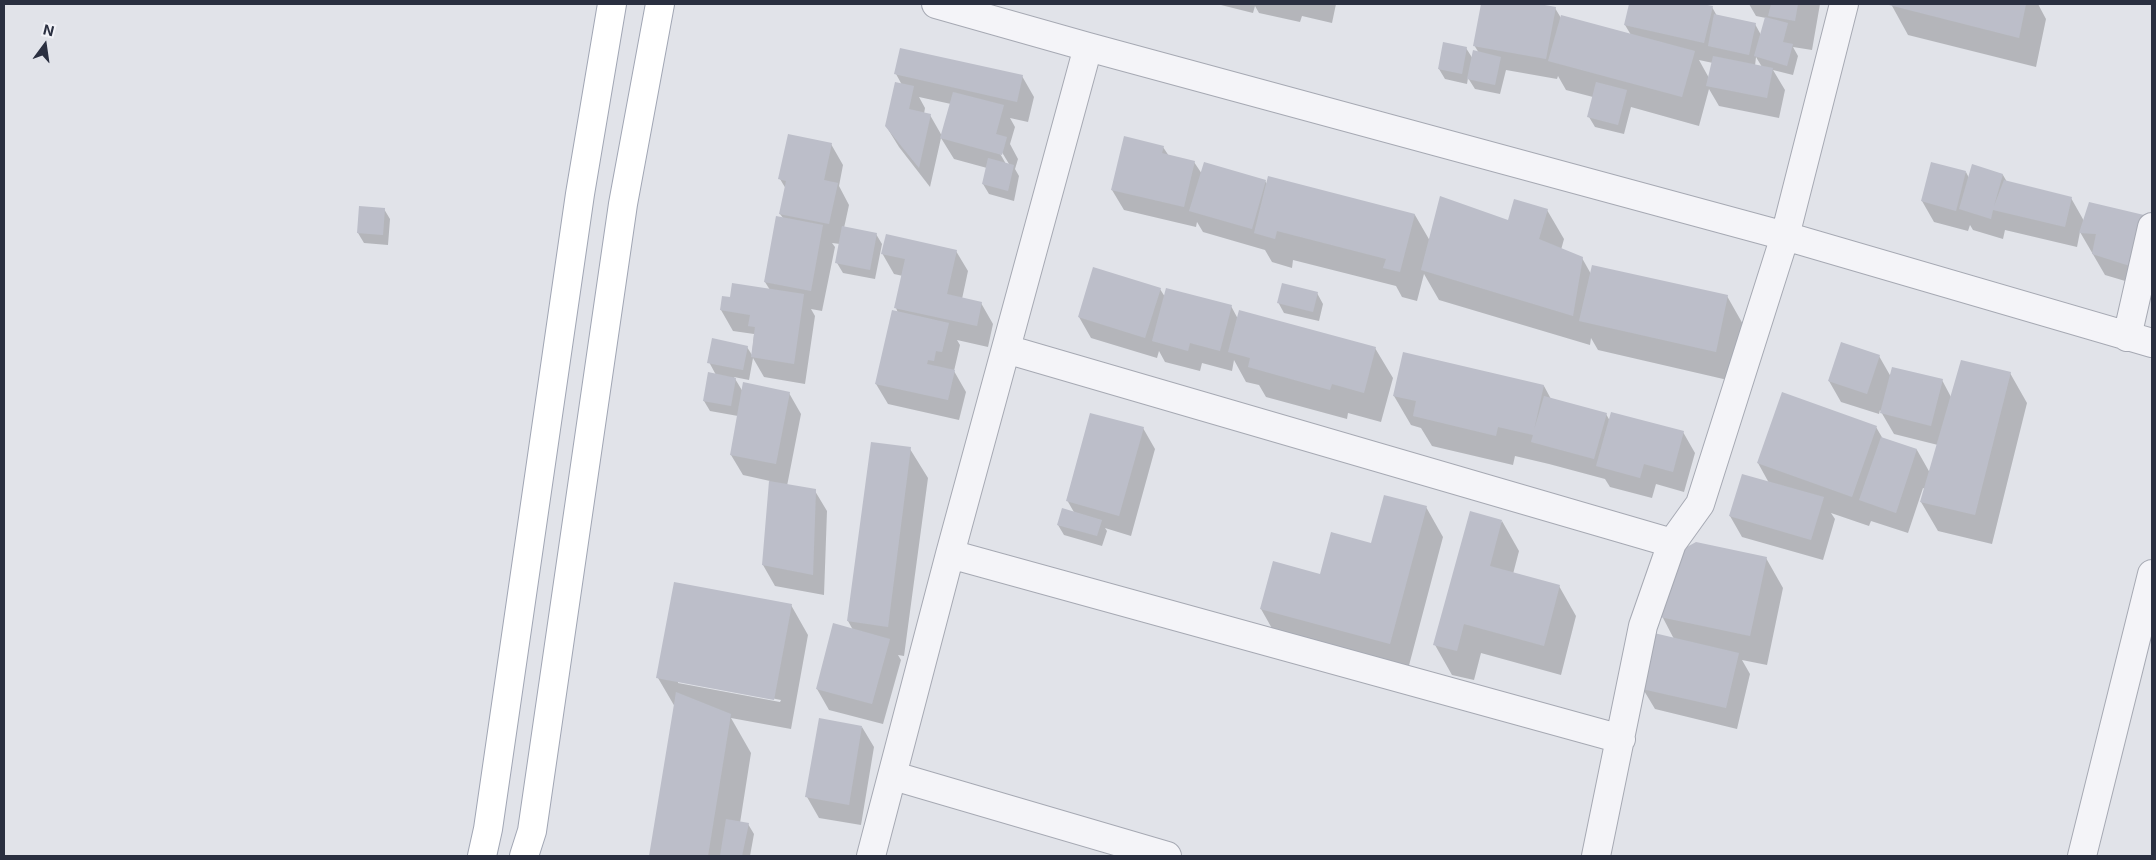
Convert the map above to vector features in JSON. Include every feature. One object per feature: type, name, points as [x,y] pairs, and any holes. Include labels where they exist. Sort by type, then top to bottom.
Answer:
[{"type":"main road","points":[[482,856],[488,829],[580,194],[612,4]]},
{"type":"main road","points":[[524,856],[532,831],[623,204],[660,4]]},
{"type":"street","points":[[936,4],[984,10],[1088,48],[1785,236],[2140,340],[2152,227]]},
{"type":"street","points":[[1596,856],[1643,626],[1672,543],[1700,504],[1785,236],[1844,4]]},
{"type":"street","points":[[871,856],[894,776],[950,554],[1088,48]]},
{"type":"street","points":[[1006,349],[1672,543]]},
{"type":"street","points":[[950,554],[1621,739]]},
{"type":"street","points":[[2082,856],[2152,574]]},
{"type":"street","points":[[894,776],[1167,856]]},
{"type":"building","points":[[1481,4],[1539,4],[1556,7],[1546,59],[1473,46]]},
{"type":"building","points":[[1629,4],[1702,4],[1713,6],[1704,43],[1624,25]]},
{"type":"building","points":[[1771,4],[1798,4],[1795,21],[1768,16]]},
{"type":"building","points":[[1890,4],[2026,4],[2019,38]]},
{"type":"building","points":[[1714,14],[1756,23],[1749,55],[1708,46]]},
{"type":"building","points":[[1561,15],[1695,51],[1682,97],[1548,61]]},
{"type":"building","points":[[1765,17],[1788,23],[1783,42],[1793,44],[1787,66],[1754,56]]},
{"type":"building","points":[[1443,42],[1467,47],[1462,74],[1438,69]]},
{"type":"building","points":[[900,48],[1023,75],[1017,102],[894,74]]},
{"type":"building","points":[[1473,50],[1501,57],[1495,85],[1467,79]]},
{"type":"building","points":[[1713,56],[1773,68],[1767,98],[1706,86]]},
{"type":"building","points":[[895,82],[914,86],[909,109],[931,114],[919,168],[885,126]]},
{"type":"building","points":[[1596,82],[1627,90],[1618,125],[1587,117]]},
{"type":"building","points":[[953,92],[1004,105],[996,134],[1007,137],[1002,155],[940,138]]},
{"type":"building","points":[[788,134],[832,143],[824,180],[838,183],[829,224],[779,214],[786,181],[778,179]]},
{"type":"building","points":[[1124,136],[1164,146],[1162,153],[1195,161],[1184,207],[1111,190]]},
{"type":"building","points":[[988,158],[1014,165],[1008,191],[982,184]]},
{"type":"building","points":[[1204,162],[1266,180],[1252,229],[1189,211]]},
{"type":"building","points":[[1931,162],[1966,171],[1956,211],[1921,201]]},
{"type":"building","points":[[1972,164],[2003,174],[1994,206],[2004,180],[2072,197],[2065,227],[1993,210],[1991,219],[1959,209]]},
{"type":"building","points":[[1268,176],[1415,214],[1400,272],[1383,268],[1386,259],[1277,231],[1275,239],[1254,233]]},
{"type":"building","points":[[1440,196],[1508,220],[1514,199],[1548,209],[1539,239],[1583,257],[1573,316],[1421,270]]},
{"type":"building","points":[[2089,202],[2144,215],[2130,266],[2092,254],[2096,234],[2079,233]]},
{"type":"building","points":[[359,206],[385,208],[383,235],[357,233]]},
{"type":"building","points":[[776,216],[823,225],[811,291],[764,282]]},
{"type":"building","points":[[842,226],[877,233],[870,270],[835,263]]},
{"type":"building","points":[[886,234],[957,250],[947,294],[982,302],[977,326],[894,308],[905,259],[881,254]]},
{"type":"building","points":[[1592,265],[1728,295],[1716,352],[1579,321]]},
{"type":"building","points":[[1093,267],[1161,288],[1145,338],[1078,317]]},
{"type":"building","points":[[732,283],[804,294],[794,364],[751,357],[755,327],[748,326],[750,315],[720,310],[722,296],[730,297]]},
{"type":"building","points":[[1282,283],[1318,292],[1313,312],[1277,303]]},
{"type":"building","points":[[1166,288],[1232,305],[1220,351],[1190,343],[1188,351],[1152,341]]},
{"type":"building","points":[[892,310],[949,323],[942,352],[936,351],[934,361],[928,360],[927,364],[955,370],[948,400],[875,384]]},
{"type":"building","points":[[1239,310],[1376,347],[1364,393],[1332,384],[1330,390],[1248,367],[1250,358],[1228,352]]},
{"type":"building","points":[[712,338],[748,346],[743,370],[707,363]]},
{"type":"building","points":[[1841,342],[1880,355],[1867,394],[1828,381]]},
{"type":"building","points":[[1403,352],[1544,385],[1534,430],[1544,396],[1607,413],[1594,459],[1531,442],[1533,435],[1498,427],[1496,436],[1413,416],[1416,401],[1393,396]]},
{"type":"building","points":[[1961,360],[2011,372],[1975,515],[1920,502]]},
{"type":"building","points":[[1892,367],[1943,379],[1931,426],[1880,413]]},
{"type":"building","points":[[708,372],[736,378],[731,406],[703,401]]},
{"type":"building","points":[[743,382],[790,392],[776,464],[730,455]]},
{"type":"building","points":[[1782,392],[1877,426],[1852,497],[1757,463]]},
{"type":"building","points":[[1611,412],[1684,431],[1673,472],[1644,464],[1640,478],[1596,466]]},
{"type":"building","points":[[1090,413],[1144,427],[1119,516],[1066,501]]},
{"type":"building","points":[[1881,437],[1917,449],[1896,513],[1859,500]]},
{"type":"building","points":[[871,442],[911,447],[888,627],[847,621]]},
{"type":"building","points":[[1742,474],[1824,497],[1811,540],[1729,516]]},
{"type":"building","points":[[769,481],[816,489],[813,575],[762,565]]},
{"type":"building","points":[[1384,495],[1427,506],[1390,644],[1260,609],[1273,561],[1320,574],[1331,532],[1371,543]]},
{"type":"building","points":[[1062,508],[1102,520],[1097,536],[1057,525]]},
{"type":"building","points":[[1470,511],[1502,520],[1490,566],[1560,585],[1544,646],[1464,624],[1457,651],[1433,645]]},
{"type":"building","points":[[1696,542],[1767,557],[1750,636],[1660,617],[1674,554]]},
{"type":"building","points":[[674,582],[792,604],[774,700],[656,678]]},
{"type":"building","points":[[833,623],[890,639],[872,704],[816,689]]},
{"type":"building","points":[[1654,633],[1739,653],[1726,708],[1642,689]]},
{"type":"building","points":[[676,692],[731,714],[708,856],[649,856]]},
{"type":"building","points":[[819,718],[862,726],[849,805],[805,797]]},
{"type":"building","points":[[726,819],[749,823],[742,856],[720,856]]}]
